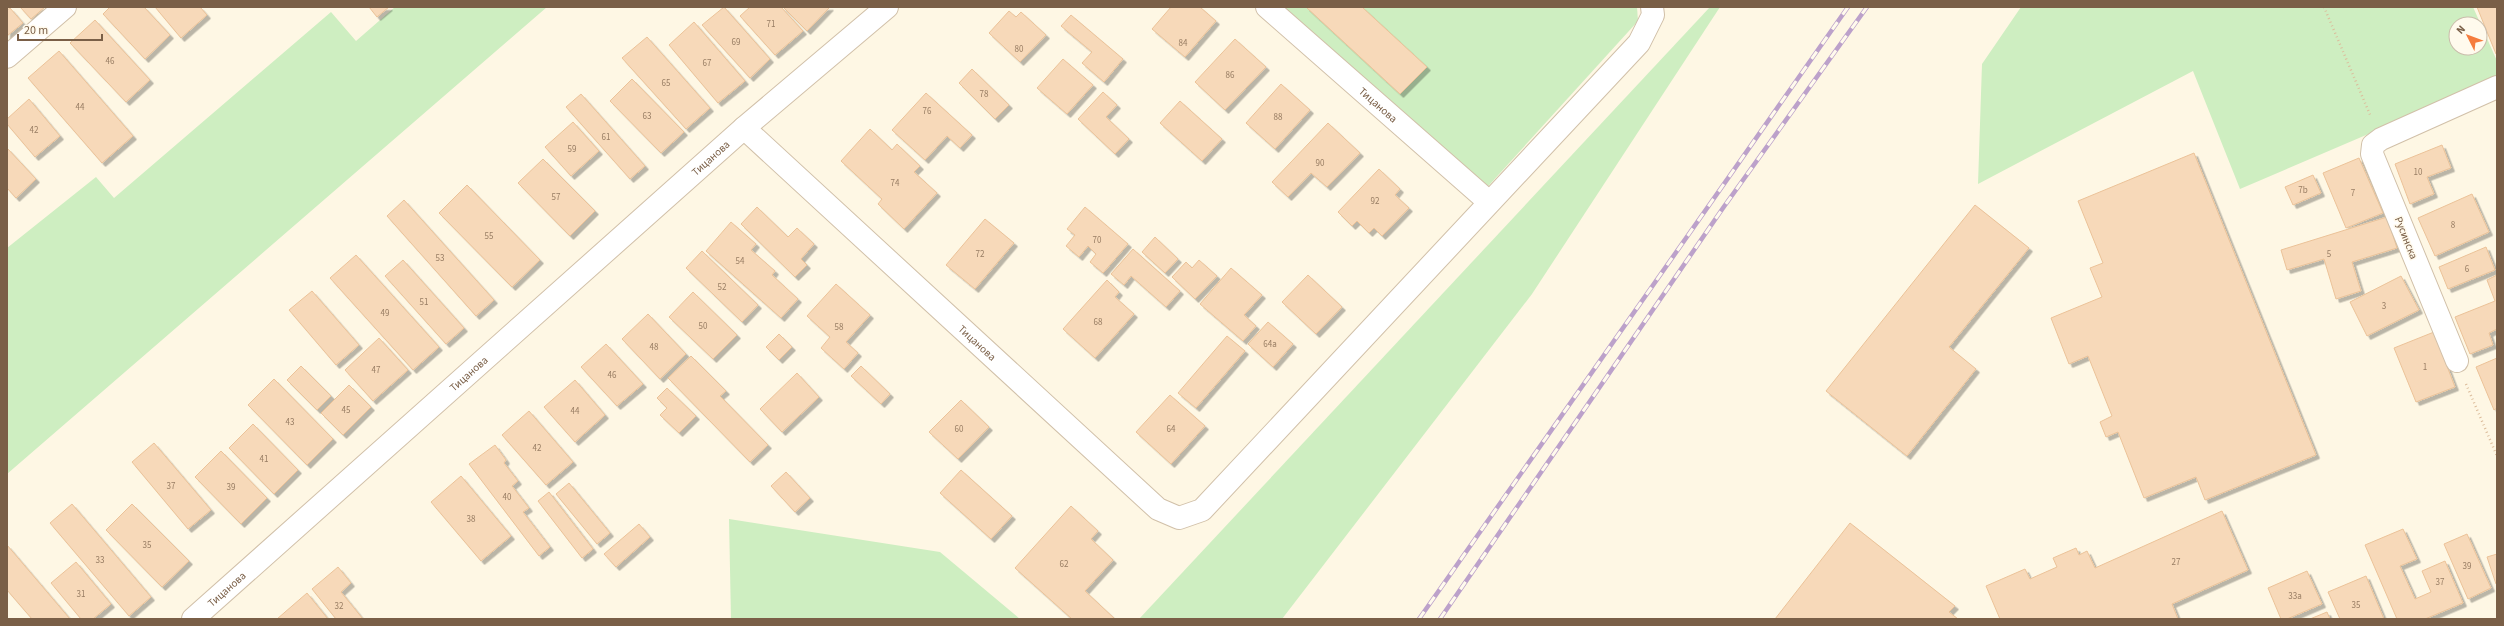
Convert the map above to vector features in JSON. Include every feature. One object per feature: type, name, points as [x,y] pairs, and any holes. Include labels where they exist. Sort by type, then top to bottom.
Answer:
[{"type":"street","points":[[7,57],[65,7]]},
{"type":"street","name":"Тицанова","points":[[193,619],[744,128],[887,7]]},
{"type":"street","name":"Тицанова","points":[[744,128],[1158,509],[1180,518],[1202,510],[1489,202],[1267,7]]},
{"type":"street","points":[[1489,202],[1639,44],[1652,11]]},
{"type":"street","points":[[2381,139],[2497,87]]},
{"type":"street","name":"Русинска","points":[[2381,139],[2373,145],[2372,154],[2456,361]]},
{"type":"path","points":[[2324,7],[2381,139]]},
{"type":"path","points":[[2456,361],[2497,456]]},
{"type":"green space","points":[[395,7],[547,7],[7,474],[7,248],[96,177],[114,198],[331,12],[356,41]]},
{"type":"green space","points":[[1280,7],[1637,7],[1638,21],[1481,194]]},
{"type":"green space","points":[[1710,7],[1720,7],[1532,294],[1282,619],[1139,619]]},
{"type":"green space","points":[[2021,7],[2473,7],[2477,16],[2448,16],[2448,56],[2488,56],[2488,41],[2497,61],[2497,79],[2240,189],[2193,71],[1978,184],[1982,64]]},
{"type":"green space","points":[[729,519],[940,552],[1020,619],[731,619]]},
{"type":"building","points":[[20,7],[45,7],[31,19]]},
{"type":"building","points":[[110,7],[144,7],[170,35],[145,59],[103,14]]},
{"type":"building","points":[[155,7],[200,7],[207,15],[181,38]]},
{"type":"building","points":[[369,7],[389,7],[377,17]]},
{"type":"building","points":[[724,7],[770,59],[750,78],[702,25]]},
{"type":"building","points":[[750,7],[781,7],[803,31],[775,55],[740,16]]},
{"type":"building","points":[[783,7],[830,7],[807,31]]},
{"type":"building","points":[[1171,7],[1200,7],[1216,21],[1185,57],[1152,29]]},
{"type":"building","points":[[1306,7],[1362,7],[1427,67],[1400,94]]},
{"type":"building","points":[[2477,7],[2497,7],[2496,54],[2488,34],[2488,16],[2481,16]]},
{"type":"building","points":[[10,8],[23,23],[7,36],[7,10]]},
{"type":"building","points":[[1009,11],[1016,17],[1021,12],[1046,35],[1020,62],[989,33]]},
{"type":"building","points":[[1071,15],[1123,59],[1104,82],[1082,63],[1092,52],[1061,26]]},
{"type":"building","points":[[95,20],[150,80],[126,102],[70,43]]},
{"type":"building","points":[[694,22],[745,81],[718,103],[669,45]]},
{"type":"building","points":[[647,37],[710,108],[686,129],[622,58]]},
{"type":"building","points":[[1235,39],[1266,67],[1225,110],[1195,82]]},
{"type":"building","points":[[59,51],[133,136],[102,163],[28,78]]},
{"type":"building","points":[[1063,59],[1093,85],[1067,114],[1037,88]]},
{"type":"building","points":[[972,69],[1009,105],[995,119],[959,83]]},
{"type":"building","points":[[632,79],[684,132],[661,153],[610,101]]},
{"type":"building","points":[[1281,84],[1310,110],[1275,149],[1246,123]]},
{"type":"building","points":[[1103,92],[1117,105],[1106,117],[1129,139],[1115,154],[1078,119]]},
{"type":"building","points":[[926,93],[972,135],[960,148],[947,136],[925,160],[892,130]]},
{"type":"building","points":[[581,94],[645,166],[630,179],[566,107]]},
{"type":"building","points":[[29,99],[60,136],[35,157],[7,124],[7,119]]},
{"type":"building","points":[[1180,101],[1222,139],[1202,161],[1160,123]]},
{"type":"building","points":[[573,122],[599,151],[571,176],[545,147]]},
{"type":"building","points":[[1328,123],[1360,153],[1327,187],[1311,173],[1288,197],[1272,182]]},
{"type":"building","points":[[870,129],[892,150],[897,144],[920,166],[914,172],[937,193],[904,229],[878,204],[882,199],[841,161]]},
{"type":"building","points":[[2442,145],[2451,168],[2427,177],[2434,194],[2410,204],[2395,164]]},
{"type":"building","points":[[7,148],[36,179],[16,198],[7,188]]},
{"type":"building","points":[[2194,153],[2316,455],[2205,500],[2196,477],[2144,498],[2118,432],[2106,437],[2100,422],[2112,416],[2088,356],[2069,364],[2051,318],[2102,297],[2090,268],[2103,263],[2078,201]]},
{"type":"building","points":[[2359,158],[2383,213],[2346,228],[2323,173]]},
{"type":"building","points":[[543,159],[595,211],[570,236],[518,183]]},
{"type":"building","points":[[1379,169],[1400,189],[1395,195],[1409,208],[1382,236],[1374,228],[1369,233],[1357,221],[1352,226],[1338,212]]},
{"type":"building","points":[[2313,175],[2321,193],[2293,205],[2285,187]]},
{"type":"building","points":[[467,185],[540,260],[512,287],[439,213]]},
{"type":"building","points":[[2472,194],[2489,232],[2435,256],[2418,218]]},
{"type":"building","points":[[404,200],[494,300],[476,316],[387,216]]},
{"type":"building","points":[[1975,205],[2029,248],[1949,347],[1976,369],[1907,456],[1826,391]]},
{"type":"building","points":[[757,207],[788,237],[797,228],[814,244],[801,259],[807,265],[795,277],[741,224]]},
{"type":"building","points":[[1085,207],[1128,244],[1103,273],[1090,262],[1096,254],[1088,246],[1079,257],[1066,246],[1075,235],[1067,229]]},
{"type":"building","points":[[2387,217],[2397,248],[2352,262],[2361,291],[2336,299],[2324,259],[2287,270],[2281,250]]},
{"type":"building","points":[[985,219],[1014,243],[975,289],[946,265]]},
{"type":"building","points":[[731,222],[756,244],[751,250],[775,271],[772,275],[798,299],[781,318],[706,251]]},
{"type":"building","points":[[1155,237],[1178,259],[1165,273],[1142,252]]},
{"type":"building","points":[[2486,247],[2495,270],[2448,289],[2439,267]]},
{"type":"building","points":[[1133,249],[1180,291],[1166,307],[1131,276],[1124,285],[1111,274]]},
{"type":"building","points":[[702,251],[758,305],[742,322],[686,268]]},
{"type":"building","points":[[356,255],[439,347],[413,370],[330,278]]},
{"type":"building","points":[[403,260],[464,328],[446,344],[385,276]]},
{"type":"building","points":[[1199,260],[1217,276],[1195,299],[1172,277],[1186,262],[1192,268]]},
{"type":"building","points":[[1231,268],[1262,295],[1244,315],[1256,326],[1243,341],[1200,304]]},
{"type":"building","points":[[1308,275],[1342,307],[1316,334],[1282,302]]},
{"type":"building","points":[[2497,275],[2497,329],[2489,333],[2493,345],[2470,354],[2455,317],[2495,301],[2487,280]]},
{"type":"building","points":[[2401,276],[2419,310],[2367,336],[2350,302]]},
{"type":"building","points":[[1107,280],[1119,292],[1115,297],[1134,314],[1095,358],[1063,329]]},
{"type":"building","points":[[836,284],[870,315],[846,342],[858,353],[844,369],[821,348],[830,337],[807,316]]},
{"type":"building","points":[[312,291],[359,345],[336,365],[289,310]]},
{"type":"building","points":[[693,292],[737,335],[713,359],[669,317]]},
{"type":"building","points":[[648,314],[686,354],[660,379],[622,339]]},
{"type":"building","points":[[1268,322],[1293,344],[1273,367],[1248,344]]},
{"type":"building","points":[[2434,332],[2455,387],[2416,402],[2394,348]]},
{"type":"building","points":[[779,334],[792,347],[779,360],[766,347]]},
{"type":"building","points":[[1227,336],[1245,351],[1196,408],[1178,393]]},
{"type":"building","points":[[379,338],[408,370],[373,401],[345,370]]},
{"type":"building","points":[[606,344],[643,384],[617,406],[581,367]]},
{"type":"building","points":[[691,356],[726,391],[720,396],[768,445],[750,462],[668,378]]},
{"type":"building","points":[[2497,358],[2497,408],[2494,410],[2476,367]]},
{"type":"building","points":[[301,366],[331,396],[317,410],[287,380]]},
{"type":"building","points":[[861,366],[890,394],[881,404],[851,376]]},
{"type":"building","points":[[797,373],[819,397],[782,432],[760,409]]},
{"type":"building","points":[[274,379],[333,439],[307,465],[248,405]]},
{"type":"building","points":[[575,380],[605,415],[575,442],[544,407]]},
{"type":"building","points":[[349,385],[371,407],[343,435],[321,413]]},
{"type":"building","points":[[667,388],[696,416],[679,433],[660,415],[667,408],[657,398]]},
{"type":"building","points":[[1170,395],[1205,426],[1171,464],[1136,432]]},
{"type":"building","points":[[961,400],[989,427],[958,459],[929,432]]},
{"type":"building","points":[[529,411],[573,462],[546,485],[502,435]]},
{"type":"building","points":[[253,424],[298,470],[274,494],[229,448]]},
{"type":"building","points":[[154,443],[211,510],[188,529],[132,462]]},
{"type":"building","points":[[495,445],[506,460],[504,463],[518,481],[512,486],[529,508],[523,512],[550,547],[539,556],[469,464]]},
{"type":"building","points":[[221,451],[267,498],[241,524],[195,477]]},
{"type":"building","points":[[961,470],[1012,516],[991,539],[940,493]]},
{"type":"building","points":[[786,472],[810,498],[795,512],[771,486]]},
{"type":"building","points":[[461,476],[511,536],[481,561],[431,502]]},
{"type":"building","points":[[569,483],[610,533],[597,544],[556,494]]},
{"type":"building","points":[[549,492],[593,549],[582,558],[538,501]]},
{"type":"building","points":[[72,504],[151,597],[129,616],[50,523]]},
{"type":"building","points":[[132,504],[189,561],[162,587],[106,530]]},
{"type":"building","points":[[1071,506],[1098,531],[1091,539],[1113,560],[1085,591],[1115,619],[1072,619],[1015,568]]},
{"type":"building","points":[[2222,511],[2248,570],[2172,604],[2178,619],[2000,619],[1986,586],[2025,569],[2030,579],[2057,567],[2053,558],[2076,548],[2079,555],[2087,551],[2095,568]]},
{"type":"building","points":[[1850,523],[1955,606],[1949,612],[1958,619],[1775,619]]},
{"type":"building","points":[[639,524],[650,537],[616,567],[604,554]]},
{"type":"building","points":[[2403,529],[2417,559],[2400,566],[2415,599],[2431,592],[2422,571],[2445,561],[2463,603],[2425,619],[2397,619],[2365,545]]},
{"type":"building","points":[[2467,534],[2491,588],[2468,599],[2444,544]]},
{"type":"building","points":[[7,545],[70,619],[32,619],[7,590]]},
{"type":"building","points":[[2497,554],[2497,584],[2496,584],[2487,557]]},
{"type":"building","points":[[76,562],[111,604],[93,619],[81,619],[51,583]]},
{"type":"building","points":[[338,567],[351,583],[341,592],[363,619],[336,619],[312,589]]},
{"type":"building","points":[[2307,571],[2322,604],[2287,619],[2281,619],[2268,588]]},
{"type":"building","points":[[2366,576],[2384,619],[2340,619],[2328,592]]},
{"type":"building","points":[[307,593],[328,619],[277,619]]},
{"type":"building","points":[[2327,612],[2330,619],[2310,619]]},
{"type":"railway","points":[[1419,619],[1848,7]]},
{"type":"railway","points":[[1440,619],[1723,208],[1867,7]]}]
